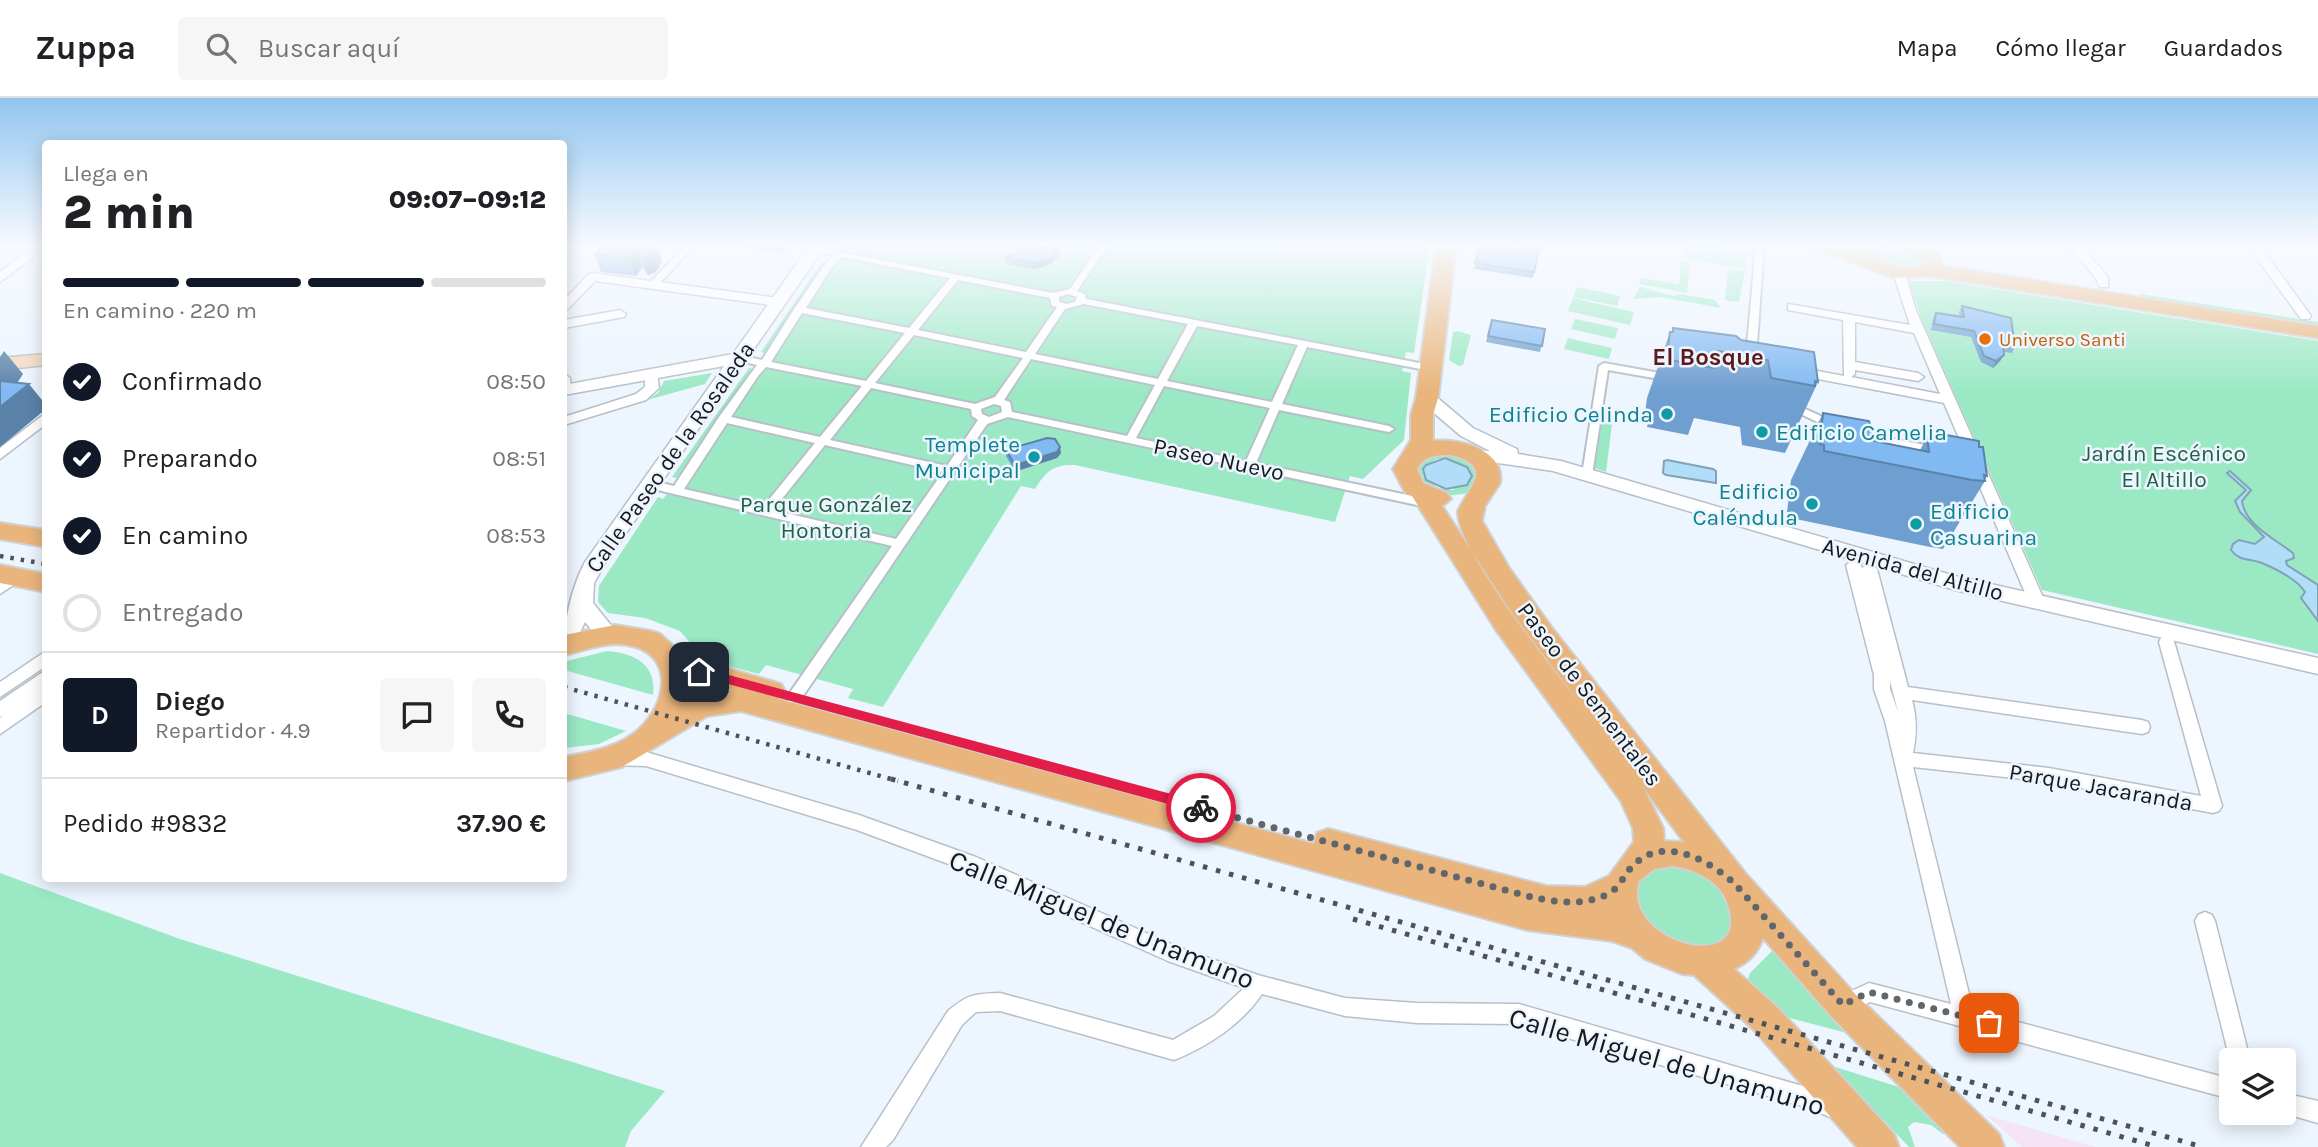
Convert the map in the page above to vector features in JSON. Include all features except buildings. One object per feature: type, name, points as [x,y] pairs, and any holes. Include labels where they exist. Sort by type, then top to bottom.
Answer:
[{"type":"main road","points":[[1427,398],[1437,427],[1486,467],[1484,489],[1445,501],[1427,499],[1406,475],[1405,468],[1422,440],[1422,415],[1427,398],[1440,294]]},
{"type":"main road","points":[[2155,294],[2314,322]]},
{"type":"main road","points":[[2159,294],[2314,322]]},
{"type":"main road","points":[[0,357],[42,352]]},
{"type":"main road","points":[[0,364],[42,359]]},
{"type":"main road","points":[[1413,455],[1437,447],[1470,454]]},
{"type":"main road","name":"Paseo de Sementales","points":[[1484,489],[1470,506],[1469,516],[1472,528],[1494,566],[1530,617],[1735,884]]},
{"type":"main road","name":"Paseo de Sementales","points":[[1427,499],[1505,623],[1632,794],[1648,828],[1649,843],[1640,859]]},
{"type":"main road","points":[[0,531],[42,538]]},
{"type":"main road","points":[[6,580],[42,583]]},
{"type":"main road","points":[[567,643],[607,634],[630,635],[649,640],[665,650],[675,663],[680,679],[677,696],[669,714],[655,732]]},
{"type":"main road","points":[[675,663],[794,698],[1531,897],[1563,902],[1585,901],[1605,895],[1622,885]]},
{"type":"main road","points":[[567,768],[605,762],[632,749],[655,732],[701,706],[741,700],[1527,916],[1616,925],[1643,937],[1671,955],[1704,963],[1723,960],[1739,951],[1748,938],[1751,920],[1746,902],[1735,884]]},
{"type":"main road","points":[[1643,937],[1629,920],[1622,902],[1622,885],[1628,870],[1640,859],[1657,853],[1688,855],[1718,869],[1735,884],[1843,1005],[1986,1147]]},
{"type":"main road","points":[[1704,963],[1766,1019],[1881,1147]]},
{"type":"street","points":[[715,294],[778,302]]},
{"type":"street","name":"Calle Paseo de la Rosaleda","points":[[567,638],[582,605],[589,572],[784,294]]},
{"type":"street","points":[[677,491],[723,419],[754,374],[766,362],[810,294]]},
{"type":"street","points":[[765,512],[942,294]]},
{"type":"street","points":[[1043,294],[1058,294]]},
{"type":"street","points":[[1054,296],[1055,304],[1062,307],[1076,306],[1082,296],[1078,294]]},
{"type":"street","points":[[1751,365],[1756,294]]},
{"type":"street","points":[[1907,294],[1919,330],[1950,400],[1969,457],[2037,602]]},
{"type":"street","points":[[2291,294],[2314,322]]},
{"type":"street","points":[[1081,301],[1431,368]]},
{"type":"street","points":[[998,401],[1062,307]]},
{"type":"street","points":[[1792,307],[1919,330]]},
{"type":"street","points":[[799,309],[1389,429]]},
{"type":"street","points":[[567,323],[620,313]]},
{"type":"street","points":[[1849,317],[1849,381]]},
{"type":"street","points":[[1130,440],[1194,323]]},
{"type":"street","points":[[1249,466],[1303,344]]},
{"type":"street","points":[[567,389],[739,358],[976,407],[988,401],[998,401],[1007,407],[1007,414],[1000,419],[984,420],[975,413],[976,407]]},
{"type":"street","points":[[1849,365],[1918,377]]},
{"type":"street","points":[[1587,475],[1604,366],[1685,381]]},
{"type":"street","points":[[1794,371],[1950,400]]},
{"type":"street","points":[[570,419],[649,393],[651,373]]},
{"type":"street","points":[[1427,398],[1467,432],[1529,460]]},
{"type":"street","points":[[1782,401],[1852,434],[1948,453]]},
{"type":"street","name":"Paseo Nuevo","points":[[1007,414],[1249,466],[1427,499]]},
{"type":"street","points":[[723,419],[950,470]]},
{"type":"street","points":[[0,455],[42,420]]},
{"type":"street","points":[[794,698],[984,420]]},
{"type":"street","name":"Avenida del Altillo","points":[[1470,454],[1529,460],[1914,572],[2318,666]]},
{"type":"street","name":"Avenida del Altillo","points":[[1484,489],[1510,470],[1542,471],[1995,604],[2318,677]]},
{"type":"street","points":[[649,484],[899,544]]},
{"type":"street","points":[[1862,567],[1908,737],[1902,759],[1965,1016]]},
{"type":"street","points":[[582,605],[607,634]]},
{"type":"street","name":"Parque Jacaranda","points":[[1902,759],[2049,775],[2213,806],[2167,642]]},
{"type":"street","points":[[0,691],[42,660]]},
{"type":"street","points":[[0,710],[42,679]]},
{"type":"street","points":[[1894,689],[2142,727]]},
{"type":"street","points":[[0,727],[42,696]]},
{"type":"street","name":"Calle Miguel de Unamuno","points":[[605,762],[646,759],[859,823],[969,863],[1175,955],[1258,984],[1345,1007],[1417,1013],[1519,1014],[1796,1093],[1848,1113]]},
{"type":"street","points":[[2205,921],[2237,1048]]},
{"type":"street","points":[[872,1147],[885,1132],[955,1018],[972,1003],[1000,1002],[1174,1050],[1211,1031],[1248,1000],[1258,984]]},
{"type":"street","points":[[1843,1005],[1869,992],[2219,1085]]},
{"type":"street","points":[[2296,1106],[2318,1112]]},
{"type":"shaded area","points":[[1986,1115],[2095,1147],[2022,1147]]},
{"type":"green space","name":"Parque González Hontoria","points":[[800,294],[1423,294],[1414,353],[1406,352],[1402,371],[1411,373],[1404,440],[1363,479],[1350,476],[1335,522],[1075,465],[1056,467],[1047,473],[1035,489],[1021,486],[883,707],[848,698],[853,689],[766,665],[759,674],[705,660],[680,631],[645,618],[608,613],[598,602],[599,586],[658,497],[663,499],[679,479],[672,477],[749,368],[754,369],[767,354],[761,352]]},
{"type":"green space","points":[[1574,294],[1620,296],[1617,306],[1573,297]]},
{"type":"green space","points":[[1636,294],[1681,294],[1715,300],[1721,308],[1660,297],[1633,299]]},
{"type":"green space","points":[[1726,294],[1741,294],[1739,302],[1725,300]]},
{"type":"green space","name":"Jardín Escénico El Altillo","points":[[1913,294],[2025,294],[2318,341],[2318,654],[2042,590],[1921,318]]},
{"type":"green space","points":[[2140,294],[2318,322],[2318,328],[2141,300]]},
{"type":"green space","points":[[1573,298],[1634,312],[1630,325],[1568,311]]},
{"type":"green space","points":[[1575,319],[1618,328],[1615,339],[1571,329]]},
{"type":"green space","points":[[1453,332],[1471,335],[1463,365],[1459,366],[1449,360]]},
{"type":"green space","points":[[1568,338],[1612,348],[1609,359],[1564,349]]},
{"type":"green space","points":[[712,373],[705,384],[647,400],[658,393],[664,381]]},
{"type":"green space","points":[[1602,414],[1613,416],[1606,472],[1594,468]]},
{"type":"green space","points":[[1429,454],[1451,455],[1470,462],[1480,473],[1469,493],[1447,496],[1418,482],[1416,463]],"holes":[[[1437,459],[1454,460],[1454,490],[1438,488],[1423,475],[1426,465]]]},
{"type":"green space","points":[[607,651],[626,654],[642,662],[647,668],[653,684],[653,695],[567,671],[567,661]]},
{"type":"green space","points":[[567,714],[626,731],[599,744],[567,748]]},
{"type":"green space","points":[[1672,864],[1707,876],[1722,889],[1736,924],[1720,945],[1689,949],[1656,934],[1637,907],[1638,881],[1657,866]]},
{"type":"green space","points":[[0,873],[180,939],[665,1091],[631,1131],[625,1147],[0,1147]]},
{"type":"green space","points":[[1772,951],[1847,1033],[1782,1016],[1748,979],[1750,973]]},
{"type":"green space","points":[[1832,1066],[1899,1087],[1946,1132],[1943,1134],[1931,1125],[1914,1122],[1908,1127],[1915,1147],[1909,1147]]},
{"type":"water","points":[[1445,458],[1467,467],[1472,476],[1467,485],[1446,489],[1426,480],[1423,469],[1426,465]]},
{"type":"water","points":[[1664,461],[1713,469],[1716,471],[1716,483],[1666,475],[1663,473]]},
{"type":"water","points":[[2230,471],[2251,490],[2242,501],[2249,517],[2262,531],[2293,553],[2294,558],[2286,561],[2287,565],[2318,585],[2318,621],[2301,598],[2305,592],[2297,583],[2268,565],[2245,559],[2231,550],[2233,544],[2239,540],[2255,544],[2264,537],[2240,512],[2235,501],[2246,490],[2227,473]]},
{"type":"railway","points":[[0,556],[42,563]]},
{"type":"railway","points":[[567,688],[898,781]]},
{"type":"railway","points":[[891,779],[2203,1147]]},
{"type":"railway","points":[[1353,919],[2158,1147]]},
{"type":"way so far","points":[[1201,808],[1531,897],[1563,902],[1585,901],[1605,895],[1622,885],[1628,870],[1640,859],[1657,853],[1677,853],[1699,858],[1718,869],[1735,884],[1843,1005],[1869,992],[1989,1023]]},
{"type":"place","name":"Universo Santi","points":[[1985,339]]},
{"type":"place","name":"Edificio Celinda","points":[[1667,414]]},
{"type":"place","name":"Edificio Camelia","points":[[1762,432]]},
{"type":"place","name":"Templete Municipal","points":[[1034,457]]},
{"type":"place","name":"Edificio Caléndula","points":[[1812,504]]},
{"type":"place","name":"Edificio Casuarina","points":[[1916,524]]},
{"type":"district","name":"El Bosque","points":[[1708,357]]},
{"type":"route","points":[[699,672],[1201,808]]}]
